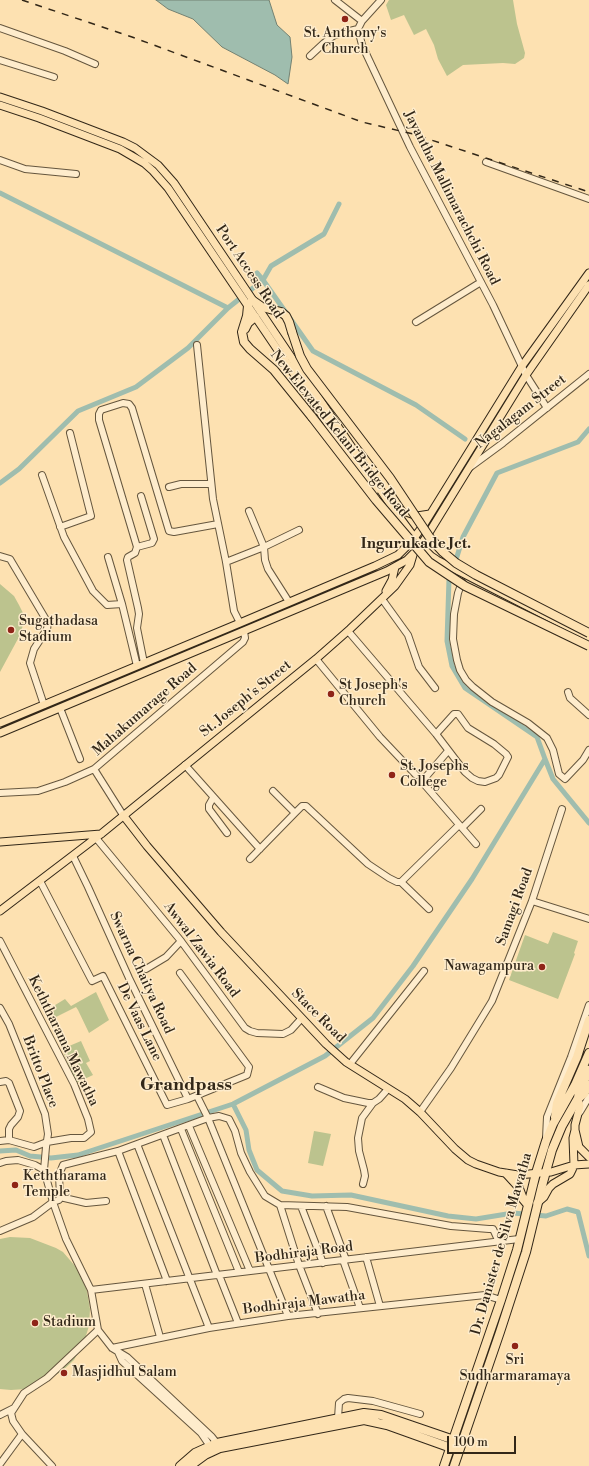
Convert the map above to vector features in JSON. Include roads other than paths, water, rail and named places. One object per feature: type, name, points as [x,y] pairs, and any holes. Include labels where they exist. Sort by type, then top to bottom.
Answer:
[{"type":"highway","name":"New Elevated Kelani Bridge Road","points":[[250,303],[281,312],[286,316],[300,356],[307,369],[394,484],[430,538],[442,552],[456,563],[476,575],[589,633]]},
{"type":"highway","points":[[243,337],[242,332],[250,303]]},
{"type":"highway","points":[[243,337],[248,323],[258,315],[270,309]]},
{"type":"highway","name":"New Elevated Kelani Bridge Road","points":[[243,337],[246,345],[274,370],[376,500],[429,562],[466,586],[589,645]]},
{"type":"highway","points":[[553,1124],[557,1103],[577,1057],[589,1020]]},
{"type":"highway","name":"Dr. Danister de Silva Mawatha","points":[[533,1206],[536,1173],[546,1141],[589,1053]]},
{"type":"highway","name":"Dr. Danister de Silva Mawatha","points":[[456,1460],[526,1252],[528,1225],[533,1206],[558,1135],[578,1098],[579,1092],[589,1070]]},
{"type":"highway","points":[[578,1098],[584,1094],[589,1085]]},
{"type":"highway","points":[[507,1174],[518,1186],[523,1199],[533,1206]]},
{"type":"highway","name":"Dr. Danister de Silva Mawatha","points":[[444,1463],[501,1300],[519,1239],[528,1225]]},
{"type":"highway","points":[[180,1466],[195,1453],[215,1447],[359,1414],[374,1414],[461,1442]]},
{"type":"highway","points":[[190,1466],[215,1447],[364,1420],[387,1425],[450,1448],[456,1460]]},
{"type":"main road","name":"Port Access Road","points":[[0,97],[108,136],[135,148],[158,165],[174,183],[250,303],[412,540]]},
{"type":"main road","name":"Port Access Road","points":[[0,105],[106,143],[132,155],[144,163],[153,170],[168,188],[235,279]]},
{"type":"main road","points":[[0,733],[395,567],[416,550],[435,523],[589,273]]},
{"type":"main road","points":[[0,723],[240,624],[398,555],[412,540],[430,514],[522,366],[589,285]]},
{"type":"main road","name":"Port Access Road","points":[[258,315],[392,507],[412,540]]},
{"type":"main road","points":[[392,507],[417,516],[430,514]]},
{"type":"main road","points":[[412,540],[416,550],[425,561],[460,581],[589,645]]},
{"type":"main road","points":[[416,550],[431,556],[589,638]]},
{"type":"main road","name":"St. Joseph's Street","points":[[0,911],[99,836],[316,659],[382,599],[407,572],[416,550]]},
{"type":"main road","name":"St. Joseph's Street","points":[[382,599],[392,580],[395,567]]},
{"type":"main road","points":[[240,624],[244,631]]},
{"type":"main road","name":"Stace Road","points":[[123,815],[147,846],[221,932],[326,1044],[347,1062],[405,1099],[468,1160],[480,1166],[507,1174],[518,1175],[545,1173],[574,1165],[589,1164]]},
{"type":"main road","points":[[0,842],[99,836]]},
{"type":"main road","points":[[533,1206],[544,1197],[553,1184],[570,1174],[574,1165],[573,1138],[580,1106],[578,1098]]},
{"type":"main road","points":[[575,1130],[579,1147],[589,1157]]},
{"type":"street","points":[[335,0],[362,21]]},
{"type":"street","points":[[310,56],[333,36],[358,29],[362,21],[381,0]]},
{"type":"street","points":[[0,28],[65,51],[95,64]]},
{"type":"street","name":"Jayantha Mallimarachchi Road","points":[[358,29],[362,45],[410,147],[481,282],[526,375],[547,408]]},
{"type":"street","points":[[0,60],[54,77]]},
{"type":"street","points":[[0,160],[25,169],[76,174]]},
{"type":"street","points":[[486,162],[589,199]]},
{"type":"street","points":[[416,322],[481,282]]},
{"type":"street","points":[[197,345],[211,484],[234,611],[240,624]]},
{"type":"street","name":"Nagalagam Street","points":[[468,469],[589,374]]},
{"type":"street","points":[[141,664],[137,628],[139,614],[127,560],[128,557],[135,553],[137,547],[99,420],[101,410],[119,403],[129,404],[132,408],[169,531],[174,532],[218,524]]},
{"type":"street","points":[[60,527],[91,516],[70,433]]},
{"type":"street","points":[[42,475],[64,537],[93,591],[107,605],[122,604]]},
{"type":"street","points":[[169,487],[187,484],[211,484]]},
{"type":"street","points":[[137,547],[152,543],[154,539],[141,496]]},
{"type":"street","points":[[249,511],[264,547],[265,560],[268,569],[289,602]]},
{"type":"street","points":[[226,562],[264,547],[299,530]]},
{"type":"street","points":[[0,556],[10,559],[48,623],[47,629],[34,649],[30,663],[44,705]]},
{"type":"street","points":[[108,557],[141,664]]},
{"type":"street","points":[[460,581],[454,614],[454,650],[458,665],[466,680],[492,702],[528,722],[547,738],[553,750],[559,774],[565,779],[583,760],[589,750]]},
{"type":"street","points":[[382,599],[408,635],[419,667],[435,688]]},
{"type":"street","points":[[348,630],[472,778],[482,782],[498,777],[508,758],[500,747],[468,728],[457,714],[454,714],[436,734]]},
{"type":"street","name":"Mahakumarage Road","points":[[123,815],[94,769],[243,642],[245,638],[244,631]]},
{"type":"street","points":[[316,659],[380,737],[416,775]]},
{"type":"street","points":[[568,692],[570,698],[589,715]]},
{"type":"street","points":[[60,708],[80,759]]},
{"type":"street","points":[[448,751],[424,779],[423,783],[476,844]]},
{"type":"street","points":[[185,765],[260,849]]},
{"type":"street","points":[[0,792],[38,791],[65,782],[94,769]]},
{"type":"street","points":[[273,791],[295,813]]},
{"type":"street","points":[[213,798],[209,805],[209,809],[226,833]]},
{"type":"street","points":[[250,859],[302,806],[309,807],[345,844],[368,864],[389,878],[397,882],[401,882],[429,909]]},
{"type":"street","points":[[401,882],[481,809]]},
{"type":"street","name":"Samagi Road","points":[[420,1112],[451,1068],[488,1010],[532,901],[562,809]]},
{"type":"street","name":"Awwal Zawia Road","points":[[99,836],[181,941],[245,1028],[250,1032],[283,1034],[302,1019]]},
{"type":"street","name":"Swarna Chaitya Road","points":[[73,856],[129,978],[188,1100]]},
{"type":"street","name":"De Vaas Lane","points":[[40,881],[92,981],[103,976],[167,1105],[188,1100]]},
{"type":"street","points":[[532,901],[589,919]]},
{"type":"street","name":"Keththarama Mawatha","points":[[0,941],[74,1084],[88,1119],[91,1132],[84,1138],[71,1138],[46,1145]]},
{"type":"street","points":[[146,969],[166,956],[181,941]]},
{"type":"street","points":[[347,1062],[424,971]]},
{"type":"street","points":[[180,973],[249,1067],[247,1075],[188,1100]]},
{"type":"street","points":[[546,1141],[547,1117],[571,1057],[589,1005]]},
{"type":"street","name":"Britto Place","points":[[0,1008],[9,1024],[45,1114],[48,1134],[44,1167]]},
{"type":"street","points":[[0,1082],[6,1081],[9,1083],[20,1111],[18,1118],[9,1129],[9,1140]]},
{"type":"street","points":[[318,1087],[344,1098],[373,1103]]},
{"type":"street","points":[[363,1184],[365,1176],[359,1151],[358,1138],[362,1118],[373,1103],[388,1089]]},
{"type":"street","points":[[197,1096],[208,1118],[288,1316]]},
{"type":"street","points":[[576,1119],[589,1096]]},
{"type":"street","points":[[60,1198],[59,1174],[63,1165],[118,1151],[208,1118],[219,1116],[229,1118],[235,1131],[241,1153],[250,1172],[265,1196],[280,1205],[347,1207],[451,1226],[493,1230],[498,1242]]},
{"type":"street","points":[[189,1126],[250,1271]]},
{"type":"street","points":[[180,1129],[239,1272]]},
{"type":"street","points":[[163,1135],[238,1323]]},
{"type":"street","points":[[0,1141],[9,1140],[34,1147],[46,1145]]},
{"type":"street","points":[[137,1144],[209,1328]]},
{"type":"street","points":[[118,1151],[167,1281]]},
{"type":"street","points":[[0,1163],[6,1160],[18,1160],[44,1167],[53,1202],[66,1239],[91,1290],[98,1330],[112,1348],[127,1357],[143,1377],[179,1409],[215,1447]]},
{"type":"street","points":[[0,1231],[33,1217],[60,1198],[86,1203],[106,1201]]},
{"type":"street","points":[[280,1205],[299,1265],[318,1314]]},
{"type":"street","points":[[301,1206],[323,1262]]},
{"type":"street","points":[[326,1206],[360,1308]]},
{"type":"street","name":"Bodhiraja Road","points":[[91,1290],[519,1239]]},
{"type":"street","points":[[366,1257],[380,1306]]},
{"type":"street","points":[[145,1284],[160,1337]]},
{"type":"street","name":"Bodhiraja Mawatha","points":[[112,1348],[209,1328],[288,1316],[485,1295],[501,1300]]},
{"type":"street","points":[[52,1466],[22,1434],[13,1421],[11,1413],[24,1393],[47,1378],[98,1330]]},
{"type":"street","points":[[338,1418],[339,1403],[348,1398],[373,1401],[420,1414]]},
{"type":"street","points":[[0,1415],[14,1408]]},
{"type":"street","points":[[0,1464],[22,1434]]},
{"type":"waterway","points":[[0,193],[228,308],[188,348],[136,387],[78,411],[19,469],[0,483]]},
{"type":"waterway","points":[[228,308],[263,280],[271,266],[324,234],[339,204]]},
{"type":"waterway","points":[[257,273],[313,351],[416,405],[465,439]]},
{"type":"waterway","points":[[455,563],[463,537],[497,473],[578,442],[589,429]]},
{"type":"waterway","points":[[0,1151],[16,1150],[30,1156],[51,1158],[78,1155],[233,1104],[325,1056],[373,1018],[413,966],[472,879],[545,759],[537,737],[465,688],[452,666],[447,641],[449,579],[451,574]]},
{"type":"waterway","points":[[545,759],[553,779],[589,823]]},
{"type":"waterway","points":[[233,1104],[246,1130],[249,1150],[257,1170],[282,1191],[312,1196],[351,1195],[448,1216],[476,1219],[513,1213],[546,1216],[567,1209],[578,1212],[589,1256]]},
{"type":"railway","points":[[22,0],[132,37],[362,122],[413,134],[589,192]]},
{"type":"place","name":"St. Anthony's Church","points":[[345,19]]},
{"type":"place","name":"Sugathadasa Stadium","points":[[11,630]]},
{"type":"place","name":"St Joseph's Church","points":[[331,694]]},
{"type":"place","name":"St. Josephs College","points":[[392,775]]},
{"type":"place","name":"Nawagampura","points":[[542,967]]},
{"type":"place","name":"Keththarama Temple","points":[[15,1185]]},
{"type":"place","name":"Stadium","points":[[35,1323]]},
{"type":"place","name":"Sri Sudharmaramaya","points":[[515,1346]]},
{"type":"place","name":"Masjidhul Salam","points":[[64,1373]]},
{"type":"district","name":"Ingurukade Jct.","points":[[416,544]]},
{"type":"district","name":"Grandpass","points":[[186,1086]]}]
